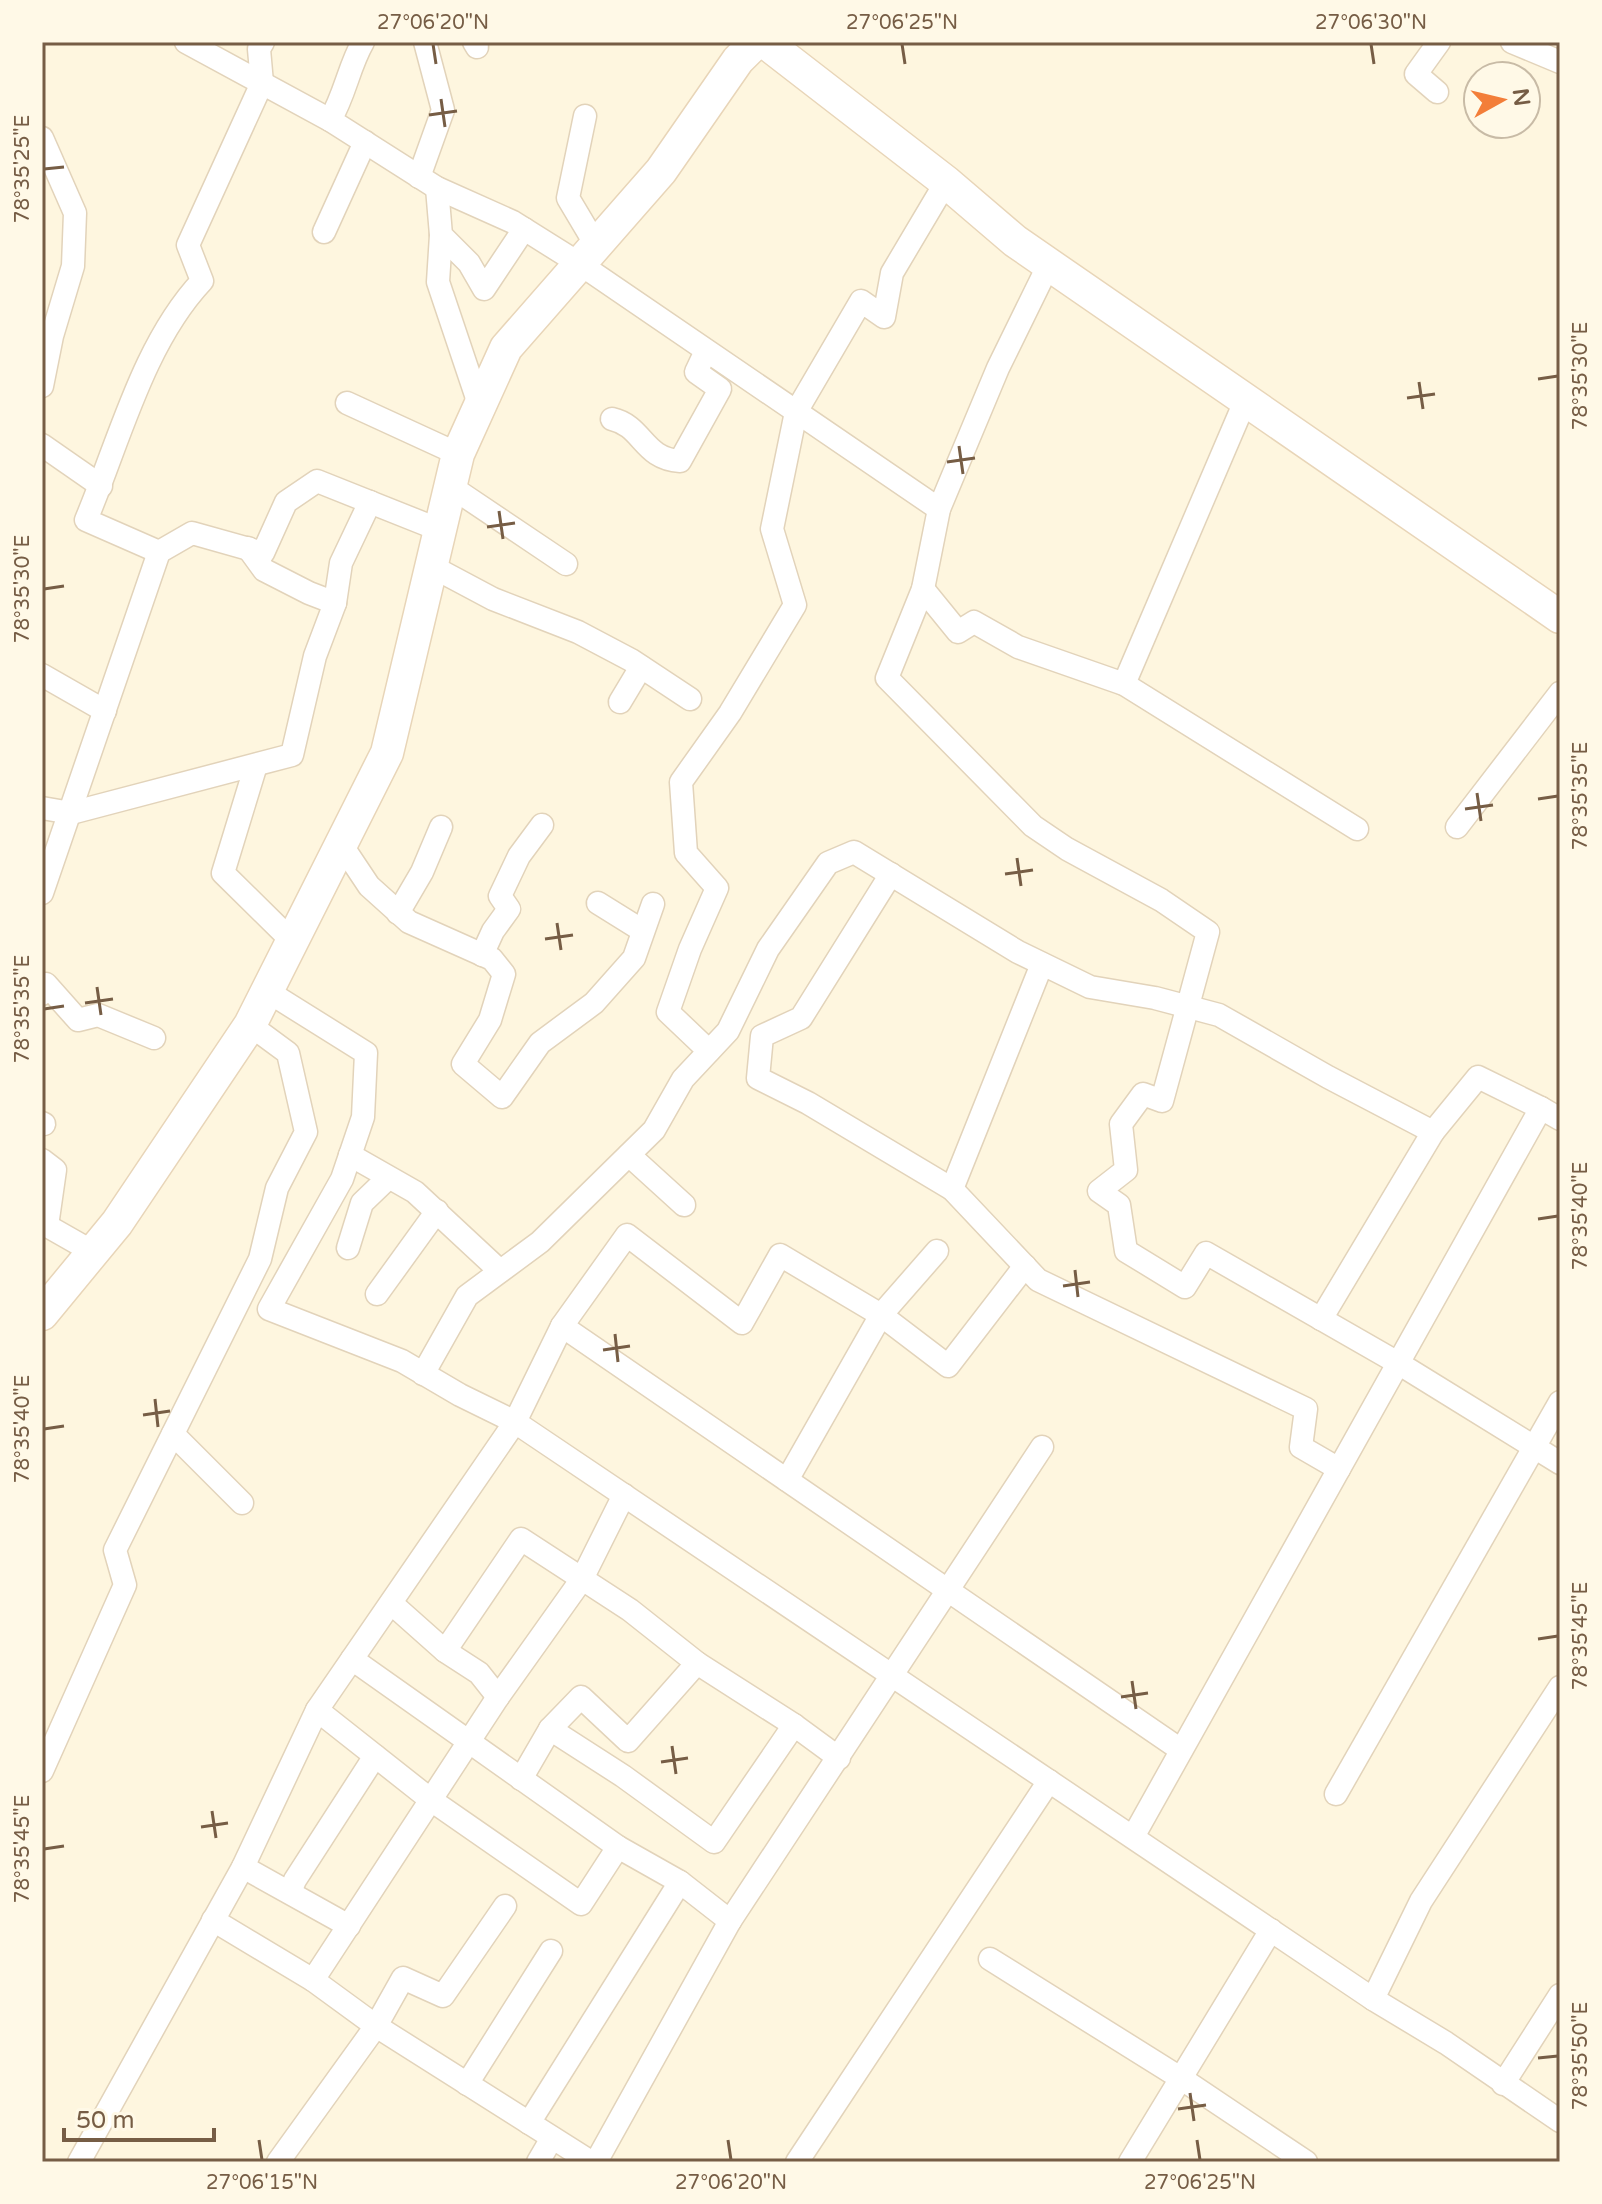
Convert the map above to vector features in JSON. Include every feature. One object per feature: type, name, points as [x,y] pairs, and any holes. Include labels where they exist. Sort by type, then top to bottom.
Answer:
[{"type":"street","points":[[186,42],[330,120],[428,183],[524,229],[588,255],[706,351],[939,509]]},
{"type":"street","points":[[159,552],[86,520],[141,379],[183,301],[202,281],[188,245],[262,83],[259,49],[263,42]]},
{"type":"street","points":[[330,120],[341,101],[363,42]]},
{"type":"street","points":[[425,42],[443,110],[428,183],[441,235],[438,282],[480,407]]},
{"type":"street","points":[[42,1314],[117,1223],[250,1025],[387,753],[458,454],[506,348],[661,171],[738,60],[756,42]]},
{"type":"street","points":[[765,42],[946,182],[1015,241],[1560,617]]},
{"type":"street","points":[[1437,92],[1416,74],[1439,42]]},
{"type":"street","points":[[1512,42],[1560,62]]},
{"type":"street","points":[[585,116],[568,198],[588,255]]},
{"type":"street","points":[[42,138],[75,213],[73,266],[52,336],[42,386]]},
{"type":"street","points":[[324,232],[365,142]]},
{"type":"street","points":[[709,1051],[668,1012],[690,949],[717,888],[686,853],[681,782],[730,713],[795,605],[772,529],[796,412],[861,301],[884,317],[892,273],[946,182]]},
{"type":"street","points":[[441,235],[469,263],[484,289],[524,229]]},
{"type":"street","points":[[1049,264],[998,368],[939,509],[923,589],[887,678],[1033,826],[1067,849],[1161,900],[1208,932],[1162,1101],[1143,1094],[1121,1124],[1126,1170],[1099,1191],[1119,1205],[1126,1251],[1185,1287],[1206,1253],[1398,1363],[1560,1463]]},
{"type":"street","points":[[612,419],[625,422],[663,460],[680,461],[720,389],[696,372],[706,351]]},
{"type":"street","points":[[1124,684],[1246,399]]},
{"type":"street","points":[[347,403],[458,454]]},
{"type":"street","points":[[42,445],[101,486]]},
{"type":"street","points":[[42,893],[159,552],[192,533],[263,553],[286,502],[317,481],[440,530]]},
{"type":"street","points":[[450,486],[566,564]]},
{"type":"street","points":[[42,808],[71,813],[292,755],[315,656],[335,603],[341,563],[370,502]]},
{"type":"street","points":[[248,548],[264,570],[335,603]]},
{"type":"street","points":[[431,566],[493,599],[578,632],[690,699]]},
{"type":"street","points":[[923,589],[958,632],[974,622],[1018,647],[1124,684],[1357,829]]},
{"type":"street","points":[[620,702],[641,667]]},
{"type":"street","points":[[42,675],[105,711]]},
{"type":"street","points":[[1457,827],[1560,693]]},
{"type":"street","points":[[256,765],[223,873],[292,941]]},
{"type":"street","points":[[482,955],[493,931],[509,909],[500,896],[519,856],[542,825]]},
{"type":"street","points":[[398,913],[422,872],[441,827]]},
{"type":"street","points":[[341,844],[369,886],[409,922],[492,959],[504,974],[490,1020],[463,1064],[502,1097],[540,1043],[594,1003],[634,958],[653,904]]},
{"type":"street","points":[[423,1374],[467,1296],[540,1242],[654,1130],[683,1079],[728,1031],[768,949],[828,863],[854,852],[1042,964],[1090,987],[1155,998],[1219,1015],[1433,1132]]},
{"type":"street","points":[[762,1036],[801,1018],[891,874]]},
{"type":"street","points":[[598,903],[643,931]]},
{"type":"street","points":[[952,1189],[1042,964]]},
{"type":"street","points":[[42,994],[46,984],[78,1020],[98,1015],[154,1038]]},
{"type":"street","points":[[267,991],[366,1053],[363,1117],[342,1179],[269,1309],[402,1361],[515,1422],[1373,1999],[1446,2043],[1560,2121]]},
{"type":"street","points":[[745,996],[762,1036],[758,1078],[808,1103],[952,1189],[1038,1280],[1306,1409],[1301,1447],[1339,1469]]},
{"type":"street","points":[[42,1771],[125,1585],[115,1550],[260,1259],[277,1188],[306,1132],[288,1053],[250,1025]]},
{"type":"street","points":[[1133,1837],[1398,1363],[1551,1113],[1478,1077],[1433,1132],[1321,1319]]},
{"type":"street","points":[[350,1155],[415,1192],[500,1271]]},
{"type":"street","points":[[629,1155],[684,1205]]},
{"type":"street","points":[[42,1160],[55,1170],[45,1224],[93,1252]]},
{"type":"street","points":[[348,1248],[362,1203],[388,1178]]},
{"type":"street","points":[[377,1294],[437,1211]]},
{"type":"street","points":[[79,2162],[243,1867],[317,1710],[515,1422],[562,1326],[627,1235],[742,1323],[780,1255],[881,1315],[948,1366],[1025,1266]]},
{"type":"street","points":[[787,1480],[881,1315],[937,1251]]},
{"type":"street","points":[[562,1326],[1181,1750]]},
{"type":"street","points":[[1336,1794],[1560,1402]]},
{"type":"street","points":[[173,1434],[242,1503]]},
{"type":"street","points":[[213,1920],[313,1980],[376,2026],[593,2162],[730,1921],[1042,1447]]},
{"type":"street","points":[[313,1980],[498,1697],[582,1579],[624,1495]]},
{"type":"street","points":[[445,1651],[521,1539],[630,1610],[697,1663],[794,1725],[839,1758]]},
{"type":"street","points":[[391,1603],[445,1651],[479,1673],[498,1697]]},
{"type":"street","points":[[352,1659],[618,1847],[680,1882],[730,1921]]},
{"type":"street","points":[[521,1779],[550,1729],[581,1697],[628,1741],[697,1663]]},
{"type":"street","points":[[1373,1999],[1421,1901],[1560,1687]]},
{"type":"street","points":[[317,1710],[431,1800],[581,1904],[618,1847]]},
{"type":"street","points":[[550,1729],[623,1776],[714,1842],[794,1725]]},
{"type":"street","points":[[290,1892],[375,1756]]},
{"type":"street","points":[[797,2162],[1049,1781]]},
{"type":"street","points":[[243,1867],[349,1926]]},
{"type":"street","points":[[529,2123],[680,1882]]},
{"type":"street","points":[[278,2162],[376,2026],[403,1978],[443,1996],[505,1906]]},
{"type":"street","points":[[1130,2162],[1271,1930]]},
{"type":"street","points":[[467,2084],[551,1951]]},
{"type":"street","points":[[990,1959],[1182,2079],[1301,2161]]},
{"type":"street","points":[[1503,2084],[1560,1995]]},
{"type":"street","points":[[538,2162],[552,2138]]}]
